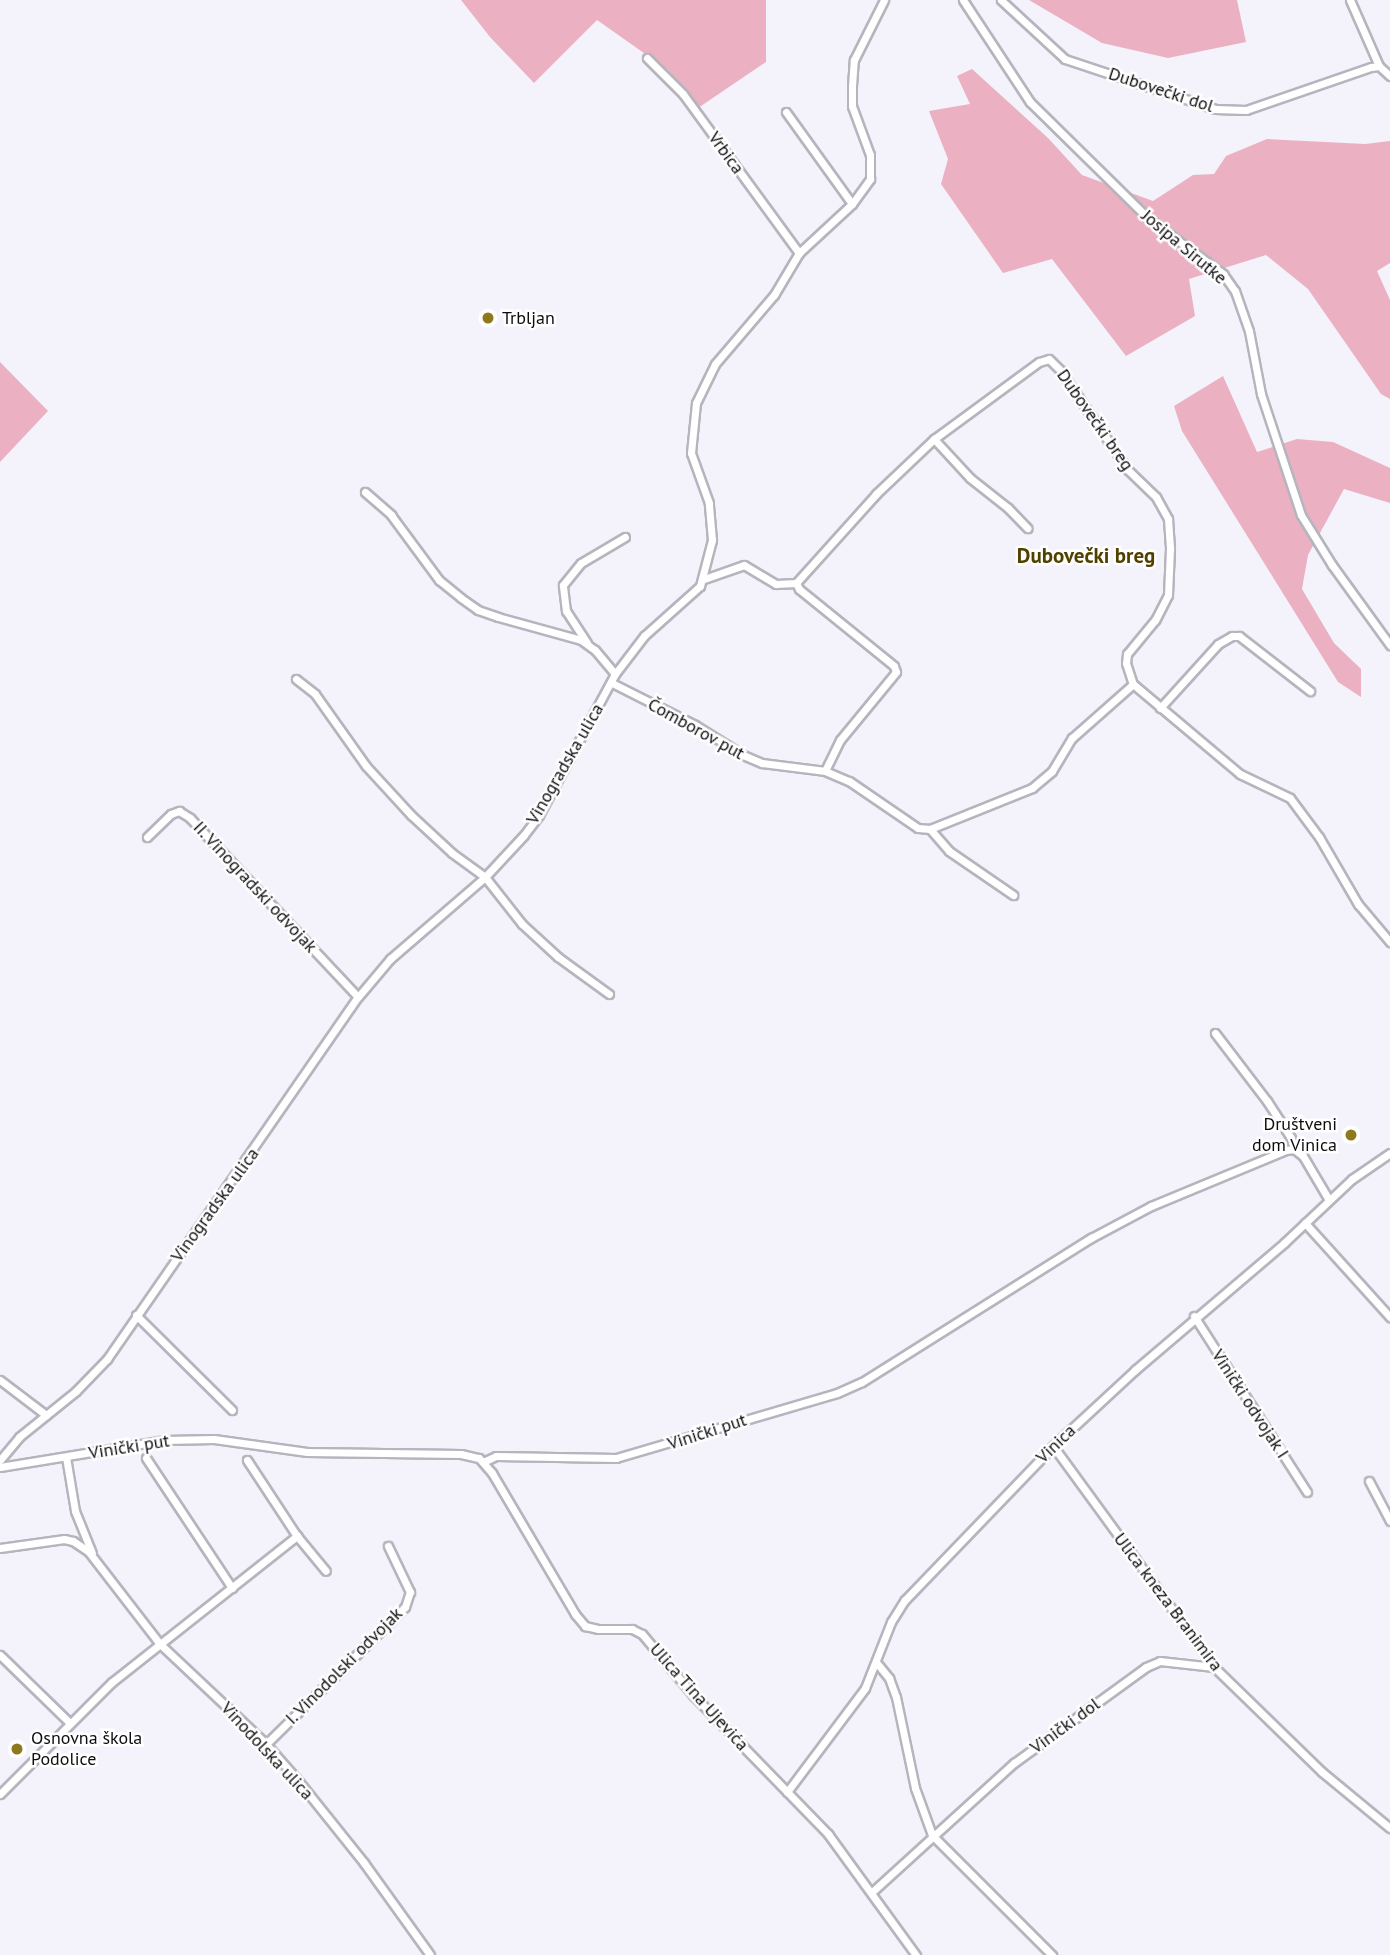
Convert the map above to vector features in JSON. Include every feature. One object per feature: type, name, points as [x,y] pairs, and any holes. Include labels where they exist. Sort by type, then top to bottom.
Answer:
[{"type":"street","points":[[704,579],[712,540],[709,503],[691,453],[696,403],[715,364],[774,295],[799,253],[852,204],[870,179],[872,166],[852,106],[854,60],[884,0]]},
{"type":"street","name":"Josipa Sirutke","points":[[963,0],[1030,102],[1148,218],[1223,274],[1235,291],[1249,331],[1261,394],[1301,515],[1339,575],[1390,645]]},
{"type":"street","name":"Dubovečki dol","points":[[1001,0],[1065,59],[1215,109],[1246,110],[1380,66]]},
{"type":"street","points":[[1350,0],[1380,66],[1390,76]]},
{"type":"street","name":"Vrbica","points":[[646,58],[683,94],[799,253]]},
{"type":"street","points":[[786,112],[852,204]]},
{"type":"street","name":"Dubovečki breg","points":[[796,583],[876,494],[933,439],[1039,362],[1049,359],[1055,362],[1128,470],[1156,497],[1168,519],[1168,595],[1156,620],[1128,654],[1126,663],[1133,684]]},
{"type":"street","points":[[933,439],[970,478],[1008,508],[1027,528]]},
{"type":"street","points":[[365,492],[390,515],[439,580],[478,610],[587,644]]},
{"type":"street","points":[[615,674],[587,644],[566,611],[562,597],[563,585],[581,563],[625,537]]},
{"type":"street","points":[[704,579],[744,565],[776,584],[796,583],[799,589],[894,666],[896,672],[840,740],[825,771]]},
{"type":"street","name":"Vinogradska ulica","points":[[0,1460],[19,1437],[97,1373],[255,1150],[358,997],[390,959],[485,877],[539,815],[615,674],[644,636],[694,593],[704,579]]},
{"type":"street","points":[[1160,708],[1218,644],[1232,636],[1239,636],[1310,691]]},
{"type":"street","points":[[296,680],[315,694],[366,766],[411,815],[452,853],[485,877],[522,924],[577,974],[609,994]]},
{"type":"street","name":"Čomborov put","points":[[612,683],[762,763],[825,771],[849,781],[918,828],[930,830],[949,851],[1013,895]]},
{"type":"street","points":[[930,830],[1032,788],[1052,771],[1072,738],[1133,684],[1240,774],[1290,798],[1320,837],[1358,904],[1390,942]]},
{"type":"street","name":"II. Vinogradski odvojak","points":[[146,837],[171,814],[179,811],[190,818],[358,997]]},
{"type":"street","points":[[1215,1032],[1267,1101],[1292,1138],[1294,1149],[1303,1156],[1329,1200]]},
{"type":"street","name":"Vinički put","points":[[0,1466],[166,1440],[214,1439],[318,1453],[461,1454],[473,1456],[483,1462],[496,1456],[615,1458],[837,1393],[862,1382],[1091,1238],[1151,1206],[1294,1149]]},
{"type":"street","name":"Vinica","points":[[787,1792],[858,1700],[891,1622],[905,1600],[1054,1446],[1194,1317],[1362,1171],[1390,1153]]},
{"type":"street","points":[[1305,1223],[1390,1317]]},
{"type":"street","points":[[136,1315],[232,1410]]},
{"type":"street","name":"Vinički odvojak I","points":[[1194,1317],[1307,1492]]},
{"type":"street","points":[[0,1380],[46,1415]]},
{"type":"street","name":"Ulica kneza Branimira","points":[[1054,1446],[1215,1668],[1322,1772],[1390,1828]]},
{"type":"street","name":"Vinodolska ulica","points":[[66,1457],[75,1511],[93,1557]]},
{"type":"street","points":[[146,1458],[232,1588]]},
{"type":"street","points":[[247,1460],[297,1536],[326,1571]]},
{"type":"street","name":"Ulica Tina Ujevića","points":[[483,1462],[575,1614],[585,1626],[598,1629],[632,1629],[642,1634],[693,1695],[828,1834],[916,1955]]},
{"type":"street","points":[[1369,1481],[1390,1521]]},
{"type":"street","points":[[0,1794],[69,1722],[160,1644],[297,1536]]},
{"type":"street","name":"Vinodolska ulica","points":[[0,1548],[64,1539],[81,1545],[160,1644],[266,1744],[364,1863],[430,1955]]},
{"type":"street","name":"I. Vinodolski odvojak","points":[[266,1744],[405,1607],[410,1592],[388,1546]]},
{"type":"street","points":[[0,1655],[69,1722]]},
{"type":"street","name":"Vinički dol","points":[[872,1892],[1014,1763],[1146,1667],[1160,1661],[1215,1668]]},
{"type":"street","points":[[876,1662],[889,1678],[896,1697],[915,1788],[932,1835],[1052,1955]]},
{"type":"shaded area","points":[[461,0],[766,0],[766,62],[698,108],[668,70],[597,20],[534,83],[490,37]]},
{"type":"shaded area","points":[[1029,0],[1237,0],[1246,42],[1168,58],[1102,43]]},
{"type":"shaded area","points":[[972,69],[1048,138],[1082,175],[1153,201],[1193,175],[1214,174],[1226,156],[1267,139],[1365,144],[1390,141],[1390,263],[1377,271],[1390,300],[1390,399],[1381,394],[1308,289],[1266,255],[1189,279],[1195,316],[1126,356],[1052,259],[1003,273],[941,184],[948,159],[929,111],[970,104],[957,76]]},
{"type":"shaded area","points":[[0,362],[48,411],[0,462]]},
{"type":"shaded area","points":[[1223,376],[1257,452],[1297,439],[1333,442],[1390,468],[1390,503],[1344,489],[1308,555],[1302,589],[1334,643],[1361,669],[1361,697],[1338,682],[1182,431],[1174,406]]},
{"type":"place","name":"Trbljan","points":[[488,318]]},
{"type":"place","name":"Društveni dom Vinica","points":[[1351,1135]]},
{"type":"place","name":"Osnovna škola Podolice","points":[[17,1749]]},
{"type":"district","name":"Dubovečki breg","points":[[1086,556]]}]
